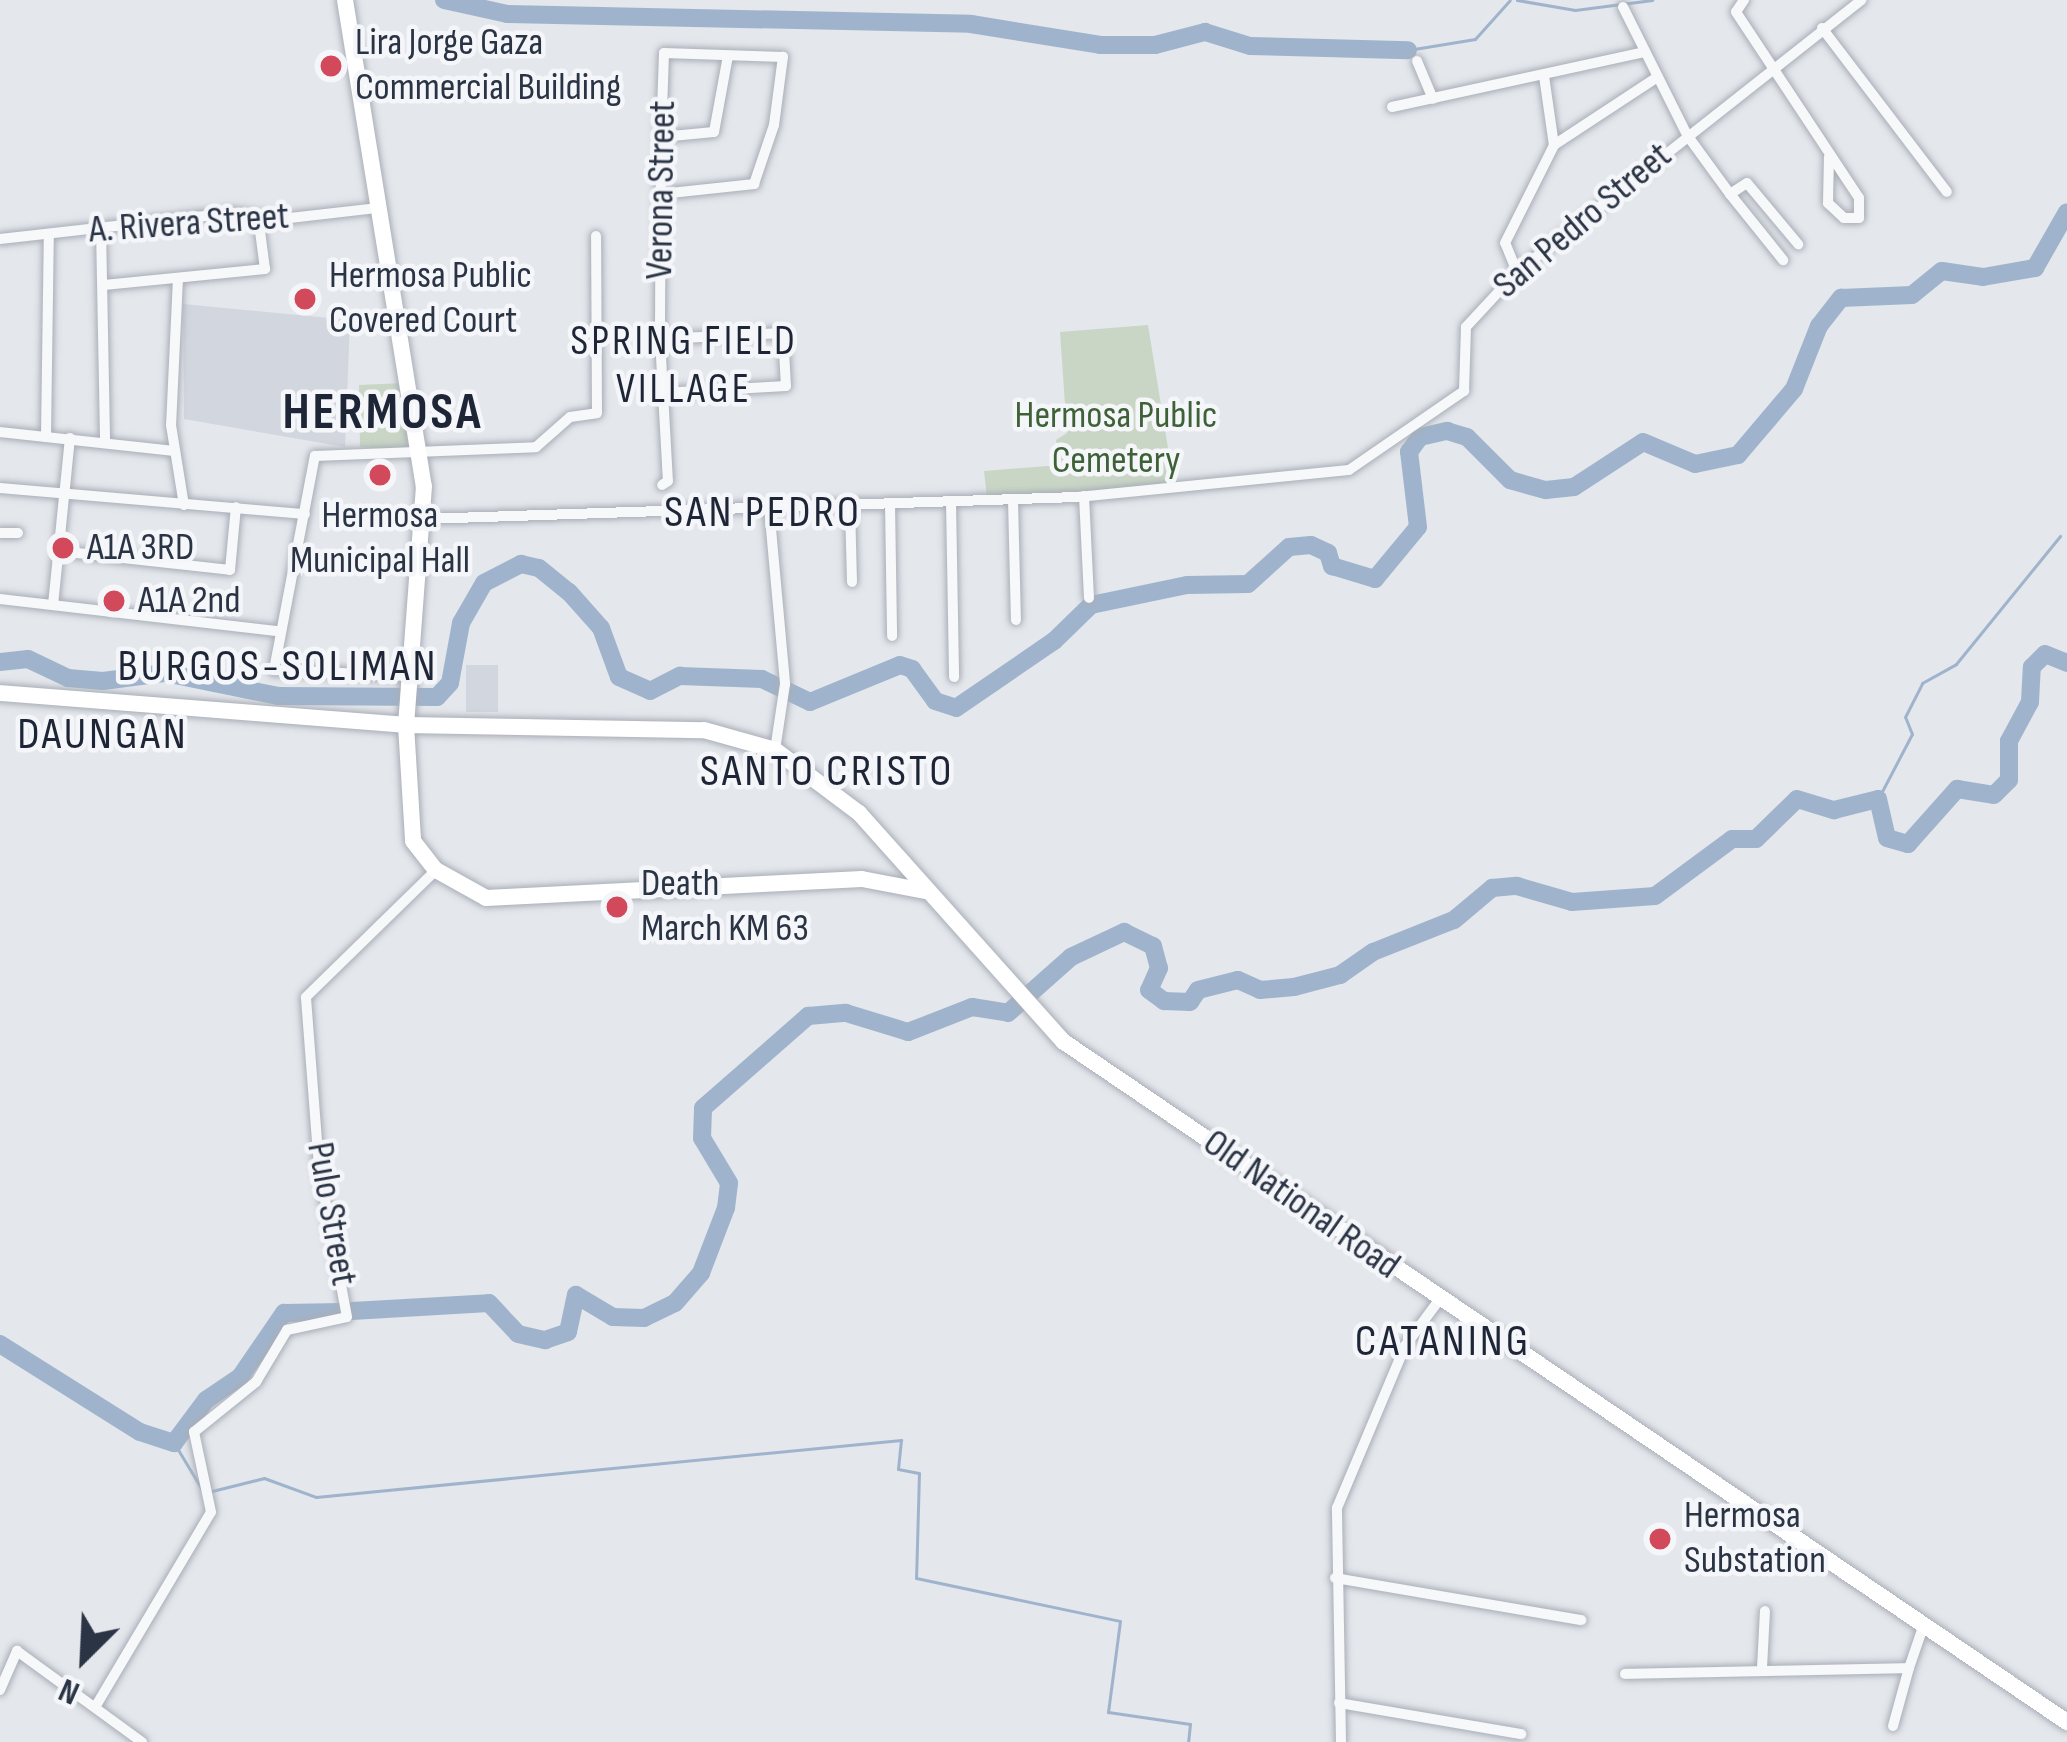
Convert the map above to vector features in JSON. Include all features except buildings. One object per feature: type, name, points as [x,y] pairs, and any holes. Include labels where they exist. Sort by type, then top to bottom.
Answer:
[{"type":"main road","points":[[345,1],[420,457],[424,519],[406,725],[413,841],[436,870],[486,898],[862,879],[926,892]]},
{"type":"main road","name":"Old National Road","points":[[0,693],[406,725],[704,730],[775,750],[836,790],[1024,1001],[1076,1051],[1922,1630],[2067,1722]]},
{"type":"street","points":[[1744,0],[1736,12],[1768,69],[1864,207],[1859,218],[1844,218],[1828,202],[1829,158]]},
{"type":"street","name":"San Pedro Street","points":[[424,519],[1084,496],[1320,476],[1365,464],[1464,391],[1466,327],[1517,272],[1768,69],[1862,0]]},
{"type":"street","points":[[1623,7],[1687,135],[1784,260]]},
{"type":"street","points":[[1822,28],[1947,192]]},
{"type":"street","points":[[1392,107],[1644,52]]},
{"type":"street","name":"Verona Street","points":[[662,514],[664,53],[728,56]]},
{"type":"street","points":[[661,136],[714,132],[728,56],[783,57],[774,124],[754,184],[661,194]]},
{"type":"street","points":[[1418,61],[1433,99]]},
{"type":"street","points":[[1544,76],[1554,145]]},
{"type":"street","points":[[1517,272],[1505,243],[1554,145],[1656,78]]},
{"type":"street","points":[[1730,194],[1747,183],[1798,244]]},
{"type":"street","name":"A. Rivera Street","points":[[0,239],[378,208]]},
{"type":"street","points":[[104,285],[265,269],[258,216]]},
{"type":"street","points":[[101,230],[105,442]]},
{"type":"street","points":[[46,436],[49,234]]},
{"type":"street","points":[[408,691],[274,670],[278,631],[320,452],[420,457],[545,446],[570,417],[597,413],[596,236]]},
{"type":"street","points":[[178,278],[174,451],[184,505]]},
{"type":"street","points":[[660,339],[783,333],[786,386],[662,392]]},
{"type":"street","points":[[0,432],[174,451]]},
{"type":"street","points":[[52,605],[70,439]]},
{"type":"street","points":[[0,488],[305,514]]},
{"type":"street","points":[[1084,496],[1089,598]]},
{"type":"street","points":[[1013,500],[1016,620]]},
{"type":"street","points":[[951,501],[954,676]]},
{"type":"street","points":[[890,503],[892,636]]},
{"type":"street","points":[[850,506],[852,582]]},
{"type":"street","points":[[58,550],[230,571],[236,507]]},
{"type":"street","points":[[769,508],[785,684],[775,750]]},
{"type":"street","points":[[0,533],[18,533]]},
{"type":"street","points":[[0,599],[278,631]]},
{"type":"street","name":"Pulo Street","points":[[97,1704],[204,1532],[212,1495],[194,1432],[256,1382],[287,1330],[338,1324],[348,1314],[319,1167],[306,997],[436,870]]},
{"type":"street","points":[[1340,1742],[1335,1578],[1343,1488],[1406,1346],[1439,1300]]},
{"type":"street","points":[[1335,1578],[1581,1620]]},
{"type":"street","points":[[1762,1668],[1765,1611]]},
{"type":"street","points":[[1894,1726],[1922,1630]]},
{"type":"street","points":[[0,1690],[16,1651],[97,1704],[142,1742]]},
{"type":"street","points":[[1625,1674],[1909,1669]]},
{"type":"street","points":[[1339,1703],[1521,1734]]},
{"type":"shaded area","points":[[183,304],[350,320],[345,447],[184,419]]},
{"type":"shaded area","points":[[466,665],[498,665],[498,712],[466,712]]},
{"type":"green space","name":"Hermosa Public Cemetery","points":[[1148,325],[1174,485],[987,498],[984,471],[1060,465],[1056,440],[1067,433],[1060,332]]},
{"type":"green space","points":[[403,383],[411,451],[360,447],[359,385]]},
{"type":"waterway","points":[[444,0],[507,14],[971,24],[1100,45],[1155,45],[1205,32],[1250,46],[1408,50]]},
{"type":"waterway","points":[[1408,50],[1475,39],[1510,0]]},
{"type":"waterway","points":[[1517,0],[1575,10],[1652,0]]},
{"type":"waterway","points":[[0,662],[28,659],[68,678],[103,681],[165,673],[278,696],[437,697],[450,683],[461,623],[484,583],[521,564],[539,568],[569,592],[601,628],[619,677],[650,691],[680,676],[762,679],[810,702],[900,665],[912,669],[935,701],[956,708],[1054,641],[1091,605],[1187,585],[1248,584],[1289,547],[1311,545],[1328,553],[1332,566],[1375,579],[1418,527],[1409,452],[1420,437],[1447,431],[1467,437],[1510,480],[1546,490],[1574,487],[1643,442],[1695,464],[1738,455],[1794,389],[1819,326],[1841,298],[1912,295],[1942,271],[1983,277],[2035,268],[2067,212]]},
{"type":"waterway","points":[[1878,799],[1912,734],[1905,717],[1922,683],[1956,664],[2060,536]]},
{"type":"waterway","points":[[352,1311],[489,1303],[518,1334],[545,1340],[568,1332],[576,1295],[613,1317],[644,1318],[675,1303],[701,1273],[726,1208],[729,1183],[702,1138],[703,1108],[808,1016],[846,1013],[908,1032],[972,1007],[1008,1013],[1071,957],[1124,932],[1153,946],[1159,968],[1149,990],[1164,1001],[1190,1002],[1198,990],[1238,980],[1260,990],[1294,987],[1340,975],[1373,952],[1454,920],[1492,888],[1517,886],[1572,902],[1655,896],[1732,839],[1756,839],[1797,799],[1834,810],[1878,799],[1887,838],[1908,844],[1957,789],[1994,795],[2009,780],[2009,741],[2030,702],[2032,667],[2045,654],[2067,663]]},
{"type":"waterway","points":[[0,1344],[140,1432],[174,1443],[206,1400],[240,1377],[284,1313],[343,1312]]},
{"type":"waterway","points":[[212,1491],[264,1478],[316,1497],[901,1440],[898,1469],[919,1473],[916,1578],[1120,1621],[1108,1712],[1190,1724],[1188,1742]]},
{"type":"waterway","points":[[174,1443],[203,1491]]},
{"type":"place","name":"Lira Jorge Gaza Commercial Building","points":[[331,66]]},
{"type":"place","name":"Hermosa Public Covered Court","points":[[305,299]]},
{"type":"place","name":"Hermosa Municipal Hall","points":[[380,475]]},
{"type":"place","name":"A1A 3RD","points":[[63,548]]},
{"type":"place","name":"A1A 2nd","points":[[114,601]]},
{"type":"place","name":"Death March KM 63","points":[[617,907]]},
{"type":"place","name":"Hermosa Substation","points":[[1660,1539]]},
{"type":"district","name":"SPRING FIELD VILLAGE","points":[[684,366]]},
{"type":"district","name":"HERMOSA","points":[[383,413]]},
{"type":"district","name":"SAN PEDRO","points":[[763,513]]},
{"type":"district","name":"BURGOS-SOLIMAN","points":[[278,667]]},
{"type":"district","name":"DAUNGAN","points":[[103,735]]},
{"type":"district","name":"SANTO CRISTO","points":[[827,772]]},
{"type":"district","name":"CATANING","points":[[1443,1342]]}]
